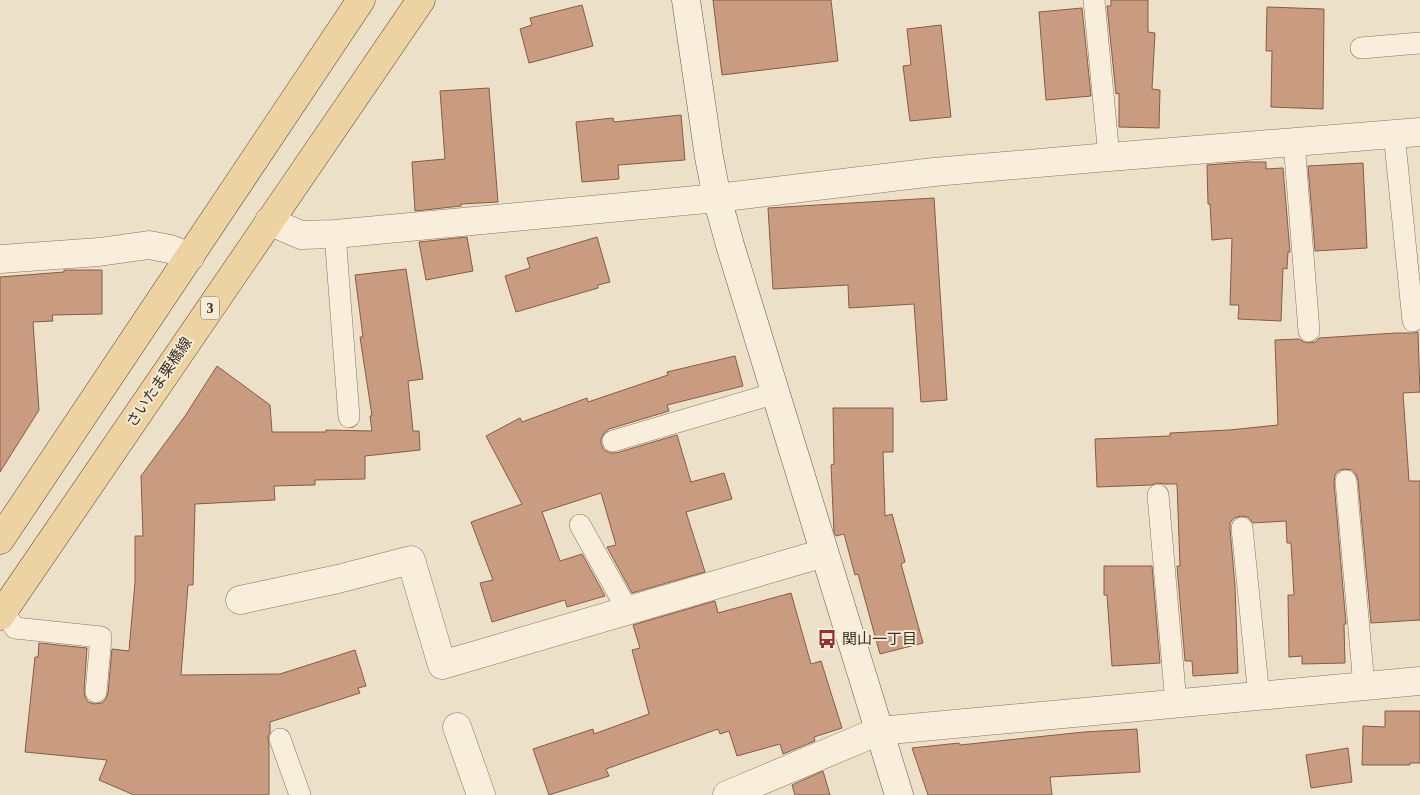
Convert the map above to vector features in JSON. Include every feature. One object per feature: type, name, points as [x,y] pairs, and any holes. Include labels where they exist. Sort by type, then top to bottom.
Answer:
[{"type":"main road","points":[[0,540],[361,0]]},
{"type":"main road","name":"さいたま栗橋線","points":[[1,611],[420,0]]},
{"type":"street","points":[[686,0],[709,157],[733,254],[899,795]]},
{"type":"street","points":[[269,221],[301,235],[335,234],[718,198],[934,172],[1407,133]]},
{"type":"street","points":[[0,260],[99,252],[149,245],[190,257]]},
{"type":"street","points":[[240,600],[338,579],[411,560],[442,665],[824,553]]},
{"type":"street","points":[[727,795],[879,731],[1420,681]]},
{"type":"street","points":[[458,727],[481,795]]},
{"type":"lane","points":[[1094,0],[1109,157]]},
{"type":"lane","points":[[1361,48],[1420,43]]},
{"type":"lane","points":[[1407,133],[1413,322]]},
{"type":"lane","points":[[1294,142],[1309,331]]},
{"type":"lane","points":[[335,234],[349,417]]},
{"type":"lane","points":[[613,441],[776,393]]},
{"type":"lane","points":[[1346,482],[1364,686]]},
{"type":"lane","points":[[1158,495],[1176,704]]},
{"type":"lane","points":[[580,525],[628,610]]},
{"type":"lane","points":[[1242,528],[1259,697]]},
{"type":"lane","points":[[1,611],[15,628],[101,636],[96,692]]},
{"type":"lane","points":[[280,738],[300,795]]},
{"type":"building","points":[[713,0],[831,0],[838,61],[722,75]]},
{"type":"building","points":[[1111,0],[1148,0],[1148,32],[1155,33],[1152,89],[1160,90],[1159,128],[1119,127],[1119,93],[1116,94],[1107,6],[1111,6]]},
{"type":"building","points":[[582,5],[593,46],[529,63],[520,29],[532,25],[530,18]]},
{"type":"building","points":[[1267,7],[1324,9],[1323,109],[1271,107],[1272,51],[1266,51]]},
{"type":"building","points":[[1082,8],[1091,96],[1046,100],[1039,12]]},
{"type":"building","points":[[941,25],[951,117],[910,121],[903,66],[911,65],[907,29]]},
{"type":"building","points":[[489,88],[498,202],[461,204],[461,206],[415,211],[412,162],[445,159],[440,91]]},
{"type":"building","points":[[681,115],[685,160],[618,165],[619,179],[582,182],[576,122],[613,118],[614,122]]},
{"type":"building","points":[[1266,162],[1266,169],[1283,168],[1290,252],[1288,252],[1287,269],[1283,268],[1281,321],[1238,319],[1239,305],[1230,305],[1232,238],[1212,240],[1210,204],[1208,204],[1207,165]]},
{"type":"building","points":[[1363,163],[1367,248],[1315,251],[1308,166]]},
{"type":"building","points":[[934,198],[947,400],[921,402],[914,304],[849,308],[848,285],[773,289],[768,208]]},
{"type":"building","points":[[467,237],[473,271],[426,280],[419,242]]},
{"type":"building","points":[[597,237],[610,282],[598,285],[598,288],[516,312],[505,276],[530,268],[527,258]]},
{"type":"building","points":[[406,269],[423,379],[408,381],[413,431],[419,431],[420,450],[365,456],[365,479],[315,480],[315,485],[274,486],[275,500],[195,504],[193,585],[188,585],[181,675],[280,674],[355,650],[366,686],[358,688],[360,693],[270,722],[268,737],[269,795],[134,795],[99,780],[107,760],[25,752],[35,657],[38,657],[39,643],[87,648],[85,697],[88,702],[94,704],[102,703],[106,699],[112,649],[129,651],[135,582],[135,536],[143,536],[141,476],[185,416],[217,366],[270,405],[272,432],[372,431],[370,416],[372,416],[360,337],[363,337],[355,275]]},
{"type":"building","points":[[64,270],[102,270],[102,314],[52,315],[53,321],[33,322],[39,410],[0,472],[0,277],[64,272]]},
{"type":"building","points":[[1418,332],[1420,392],[1403,393],[1409,481],[1420,481],[1420,620],[1371,623],[1358,480],[1352,470],[1344,469],[1338,471],[1334,482],[1346,624],[1344,624],[1345,663],[1302,664],[1302,656],[1289,657],[1288,595],[1294,595],[1291,543],[1287,543],[1286,521],[1253,523],[1248,517],[1241,516],[1234,518],[1230,523],[1235,586],[1238,673],[1193,676],[1192,661],[1185,661],[1177,566],[1180,566],[1177,484],[1157,483],[1151,485],[1097,487],[1095,439],[1170,436],[1170,433],[1278,425],[1275,340],[1299,339],[1310,343],[1316,342],[1319,338]]},
{"type":"building","points":[[735,356],[743,386],[667,405],[669,411],[609,429],[601,439],[604,450],[616,453],[677,435],[691,482],[724,473],[732,499],[686,512],[705,572],[632,593],[607,547],[616,545],[601,493],[542,512],[560,561],[582,554],[605,596],[567,607],[565,600],[492,622],[480,583],[493,580],[471,522],[522,504],[486,436],[520,418],[522,422],[587,398],[588,402],[668,375],[667,372]]},
{"type":"building","points":[[833,408],[893,408],[893,452],[883,452],[885,516],[892,514],[905,562],[901,564],[923,643],[880,654],[858,574],[855,575],[844,534],[836,536],[834,532],[831,465],[834,464]]},
{"type":"building","points":[[1104,566],[1152,566],[1160,663],[1112,666],[1107,595],[1104,595]]},
{"type":"building","points":[[791,593],[811,664],[821,661],[842,728],[814,737],[815,741],[783,754],[780,744],[737,756],[729,731],[720,734],[718,729],[606,769],[609,776],[549,795],[533,749],[593,729],[594,734],[649,714],[632,650],[640,648],[633,625],[715,601],[718,613]]},
{"type":"building","points":[[1385,711],[1420,711],[1420,763],[1410,763],[1410,765],[1362,765],[1363,726],[1385,727]]},
{"type":"building","points":[[1137,729],[1140,772],[1050,777],[1052,795],[928,795],[912,748],[1084,732]]},
{"type":"building","points":[[1348,748],[1352,782],[1311,788],[1306,755]]},
{"type":"building","points":[[823,771],[830,795],[795,795],[792,785]]},
{"type":"place","name":"関山一丁目","points":[[827,639]]}]
